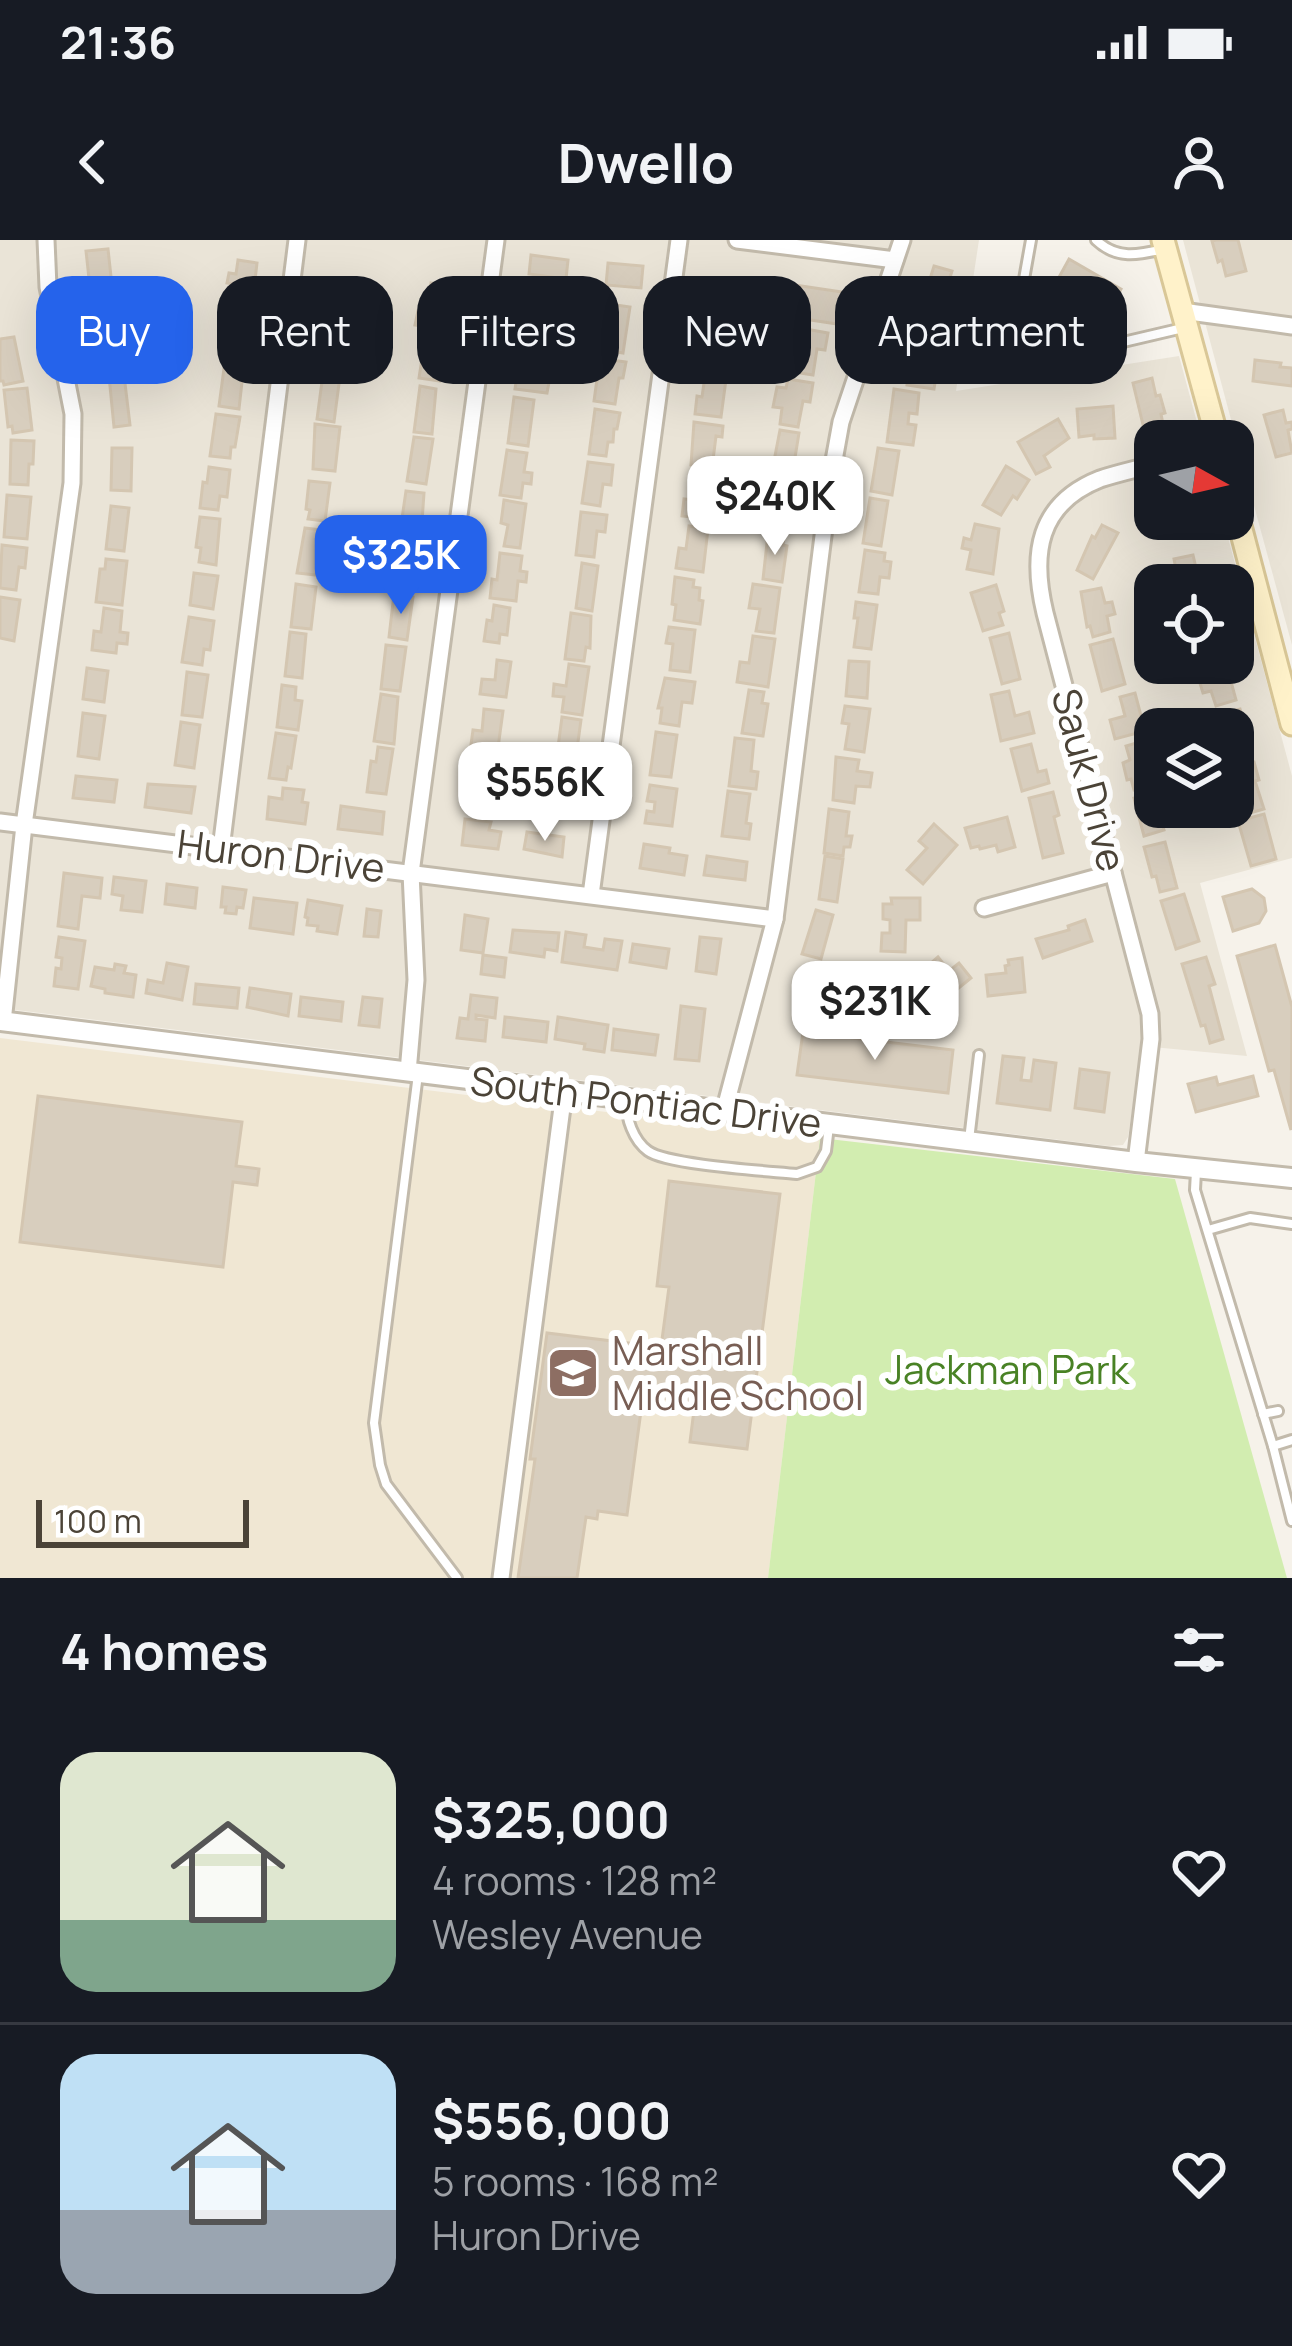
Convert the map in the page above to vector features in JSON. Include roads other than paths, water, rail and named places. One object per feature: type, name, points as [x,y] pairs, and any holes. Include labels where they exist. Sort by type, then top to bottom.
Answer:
[{"type":"main road","points":[[1164,244],[1212,420]]},
{"type":"main road","points":[[1244,540],[1292,724]]},
{"type":"street","points":[[2,1021],[74,447],[68,381],[48,286],[46,240]]},
{"type":"street","points":[[220,849],[297,240]]},
{"type":"street","points":[[413,1073],[412,873],[496,240]]},
{"type":"street","points":[[591,895],[679,240]]},
{"type":"street","points":[[737,240],[895,260]]},
{"type":"street","points":[[724,1112],[776,919],[837,443],[902,240]]},
{"type":"street","points":[[1184,320],[1292,326]]},
{"type":"street","name":"Sauk Drive","points":[[1134,470],[1100,480],[1065,501],[1048,524],[1037,558],[1041,598],[1150,1014],[1136,1162]]},
{"type":"street","name":"Huron Drive","points":[[0,822],[776,919]]},
{"type":"street","points":[[984,908],[1113,873]]},
{"type":"street","name":"South Pontiac Drive","points":[[2,1021],[1292,1178]]},
{"type":"street","points":[[501,1578],[564,1092]]},
{"type":"lane","points":[[1031,240],[1012,341],[1054,358],[1184,320]]},
{"type":"lane","points":[[1096,240],[1111,252],[1128,255],[1164,244]]},
{"type":"lane","points":[[969,1142],[979,1055]]},
{"type":"lane","points":[[413,1073],[374,1424],[386,1484],[458,1578]]},
{"type":"lane","points":[[626,1100],[626,1117],[637,1139],[649,1152],[669,1160],[797,1174],[817,1167],[826,1151],[830,1125]]},
{"type":"lane","points":[[1196,1168],[1196,1190],[1292,1521]]},
{"type":"lane","points":[[1208,1230],[1250,1218],[1292,1224]]},
{"type":"lane","points":[[1263,1414],[1278,1411]]},
{"type":"lane","points":[[1273,1446],[1292,1440]]},
{"type":"place","name":"Marshall Middle School","points":[[573,1373]]},
{"type":"park label","name":"Jackman Park","points":[[1007,1370]]}]
